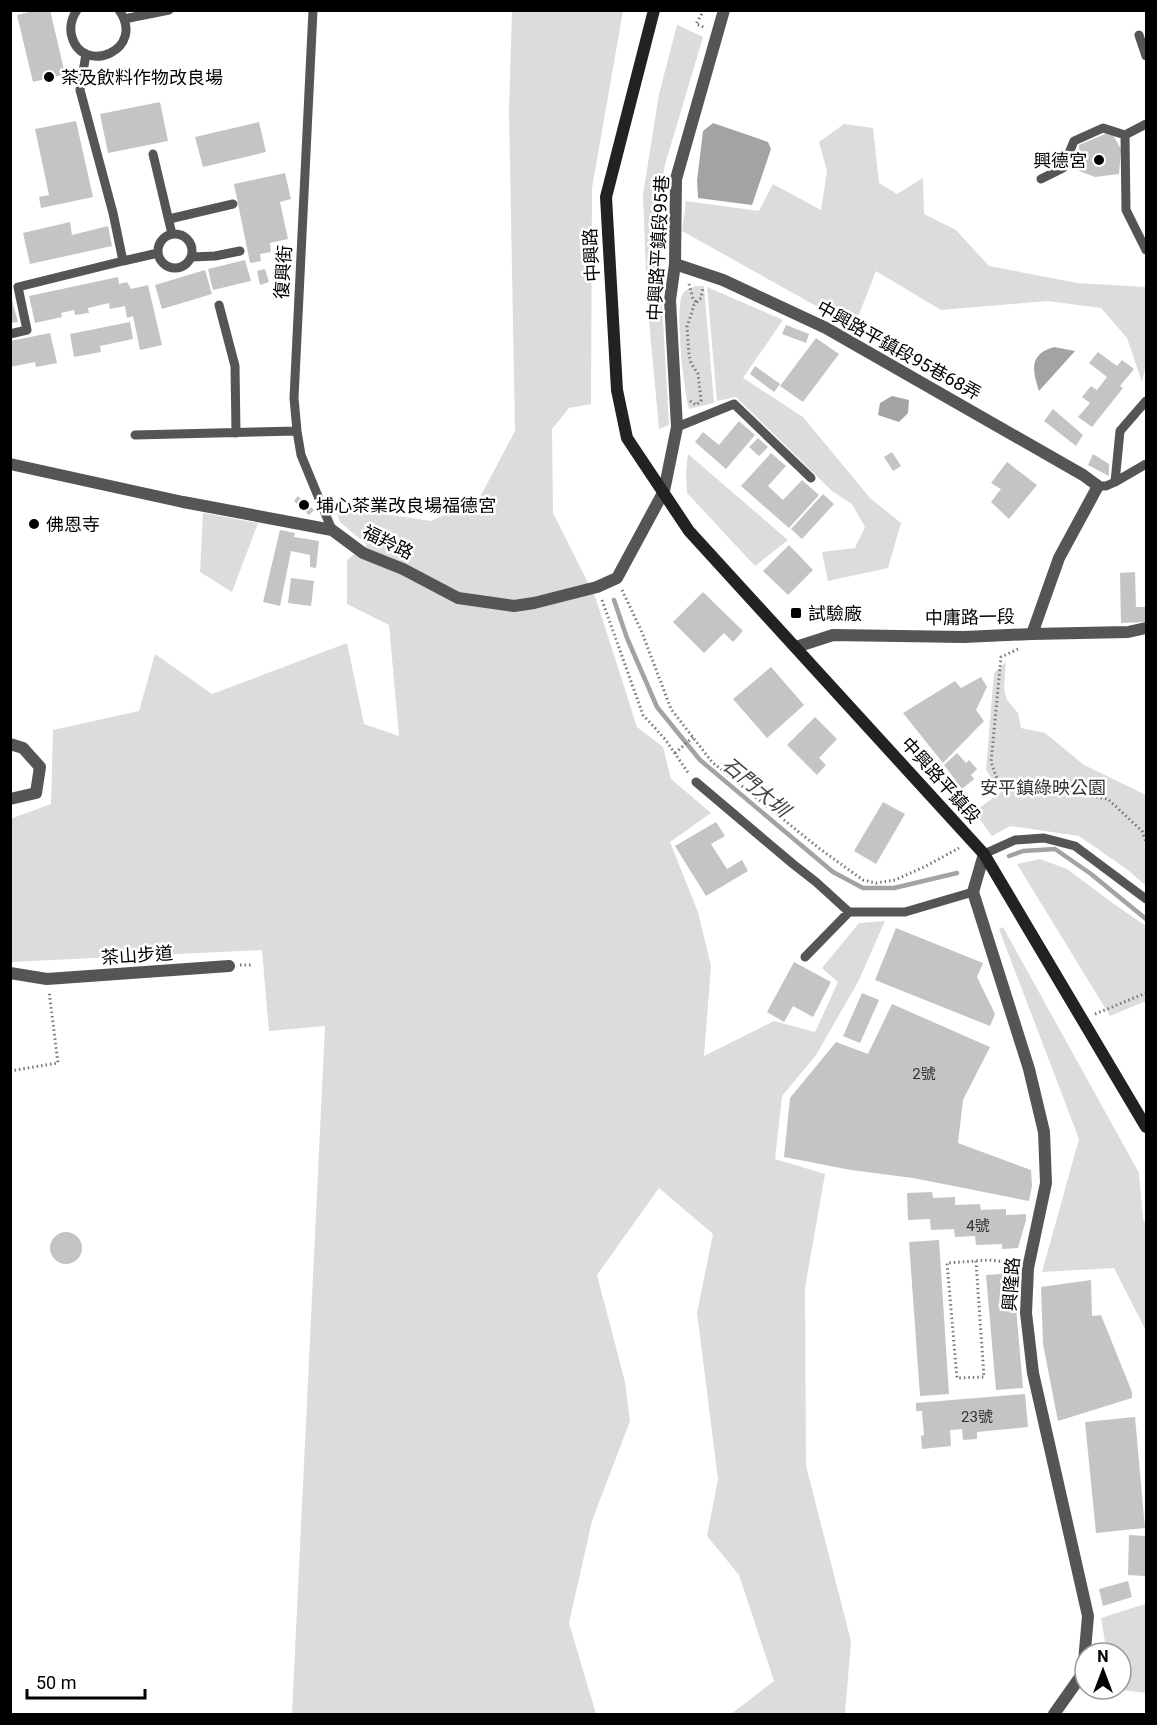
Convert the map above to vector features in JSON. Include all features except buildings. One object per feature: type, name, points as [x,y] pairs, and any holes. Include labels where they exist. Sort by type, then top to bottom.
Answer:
[{"type":"street","name":"中興路","points":[[654,10],[606,197],[617,390],[627,438],[664,491]]},
{"type":"street","name":"中興路平鎮段95巷","points":[[664,491],[677,427],[670,300],[680,266],[676,179],[724,10]]},
{"type":"street","name":"中興路平鎮段95巷68弄","points":[[680,266],[710,276],[826,328],[1083,475],[1098,486]]},
{"type":"street","name":"福羚路","points":[[10,464],[183,502],[332,530],[363,553],[403,569],[458,598],[514,606],[597,587],[616,578]]},
{"type":"street","points":[[1032,633],[1059,558],[1098,486]]},
{"type":"street","points":[[616,578],[664,491]]},
{"type":"street","name":"中興路平鎮段","points":[[664,491],[689,531],[984,854],[1146,1127]]},
{"type":"street","name":"中庸路一段","points":[[795,647],[833,635],[964,637],[1032,633],[1128,632],[1146,628]]},
{"type":"street","points":[[10,744],[23,748],[40,767],[36,793],[10,799]]},
{"type":"street","points":[[973,892],[984,854]]},
{"type":"street","name":"興隆路","points":[[973,892],[1029,1069],[1044,1132],[1046,1183],[1028,1268],[1026,1313],[1033,1373],[1088,1616],[1083,1673],[1054,1714]]},
{"type":"street","name":"茶山步道","points":[[10,973],[47,979],[229,966]]},
{"type":"lane","points":[[78,10],[70,24],[73,42],[86,54],[96,57],[113,52],[125,38],[126,28],[122,15],[169,10]]},
{"type":"lane","name":"復興街","points":[[313,10],[294,398],[301,455],[332,530]]},
{"type":"lane","points":[[1139,35],[1146,56]]},
{"type":"lane","points":[[86,54],[80,90],[113,213],[123,261]]},
{"type":"lane","points":[[1041,179],[1063,168],[1074,141],[1103,128],[1125,135],[1146,124]]},
{"type":"lane","points":[[1125,135],[1126,210],[1146,250]]},
{"type":"lane","points":[[153,154],[172,234]]},
{"type":"lane","points":[[169,219],[233,204]]},
{"type":"lane","points":[[172,234],[180,235],[192,246],[192,257],[184,266],[173,268],[163,263],[158,253],[161,242],[172,234]]},
{"type":"lane","points":[[192,257],[215,256],[240,251]]},
{"type":"lane","points":[[10,334],[27,330],[18,287],[158,253]]},
{"type":"lane","points":[[219,305],[235,366],[236,433]]},
{"type":"lane","points":[[1115,482],[1120,431],[1146,401]]},
{"type":"lane","points":[[677,427],[734,404],[811,478]]},
{"type":"lane","points":[[135,435],[297,431]]},
{"type":"lane","points":[[1098,486],[1106,486],[1115,482],[1146,464]]},
{"type":"lane","points":[[696,782],[849,912],[905,912],[973,892]]},
{"type":"lane","points":[[984,854],[1015,840],[1044,838],[1075,846],[1146,899]]},
{"type":"lane","points":[[805,957],[849,912]]},
{"type":"path","points":[[704,10],[696,24],[706,28],[710,19]]},
{"type":"path","points":[[680,266],[693,299],[697,303]]},
{"type":"path","points":[[675,386],[687,386],[689,400],[693,404],[696,405],[701,401],[698,374],[688,355],[687,330],[689,316],[694,305],[701,298],[702,290],[710,276]]},
{"type":"path","points":[[616,578],[641,630],[671,709],[712,762],[820,849],[863,880],[876,883],[895,880],[972,841]]},
{"type":"path","points":[[597,587],[644,715],[696,782]]},
{"type":"path","points":[[1032,633],[1031,642],[1000,657],[991,762],[997,778],[1108,799],[1142,831],[1146,842]]},
{"type":"path","points":[[675,753],[693,737]]},
{"type":"path","points":[[10,1071],[58,1063],[47,979]]},
{"type":"path","points":[[1082,1019],[1146,993]]},
{"type":"path","points":[[976,1261],[984,1377],[957,1378],[947,1263],[989,1260],[1022,1264],[1028,1268]]},
{"type":"green space","points":[[512,11],[623,11],[592,188],[591,404],[569,408],[552,429],[553,513],[596,599],[637,727],[663,747],[671,779],[711,813],[670,842],[698,912],[711,966],[704,1056],[774,1021],[815,1032],[838,982],[822,968],[859,923],[885,921],[858,982],[816,1055],[782,1096],[775,1159],[825,1174],[805,1288],[806,1466],[851,1641],[845,1714],[731,1714],[774,1681],[739,1575],[707,1536],[718,1479],[697,1313],[713,1234],[659,1188],[597,1275],[625,1382],[630,1421],[592,1521],[569,1623],[596,1714],[292,1714],[325,1026],[269,1031],[262,950],[11,962],[10,819],[51,804],[53,730],[139,711],[155,654],[212,694],[347,643],[364,724],[399,736],[389,625],[347,604],[347,560],[367,545],[340,522],[334,506],[431,521],[479,499],[515,431],[509,111]]},
{"type":"green space","points":[[677,25],[703,37],[664,168],[661,285],[669,425],[659,429],[647,299],[643,195],[659,94]]},
{"type":"green space","points":[[844,124],[873,128],[879,183],[897,194],[923,178],[924,214],[956,230],[989,266],[1077,283],[1146,287],[1146,364],[1142,382],[1127,338],[1101,308],[1047,301],[941,310],[876,271],[854,327],[682,231],[686,201],[759,211],[773,184],[821,210],[827,171],[819,142]]},
{"type":"green space","points":[[695,286],[704,286],[714,403],[689,409],[679,314],[683,293]]},
{"type":"green space","points":[[707,287],[783,320],[743,378],[803,417],[870,498],[901,523],[888,568],[828,581],[822,552],[855,548],[865,527],[852,504],[832,491],[736,397],[717,401]]},
{"type":"green space","points":[[688,454],[788,540],[755,566],[687,493]]},
{"type":"green space","points":[[203,513],[258,523],[232,592],[200,572]]},
{"type":"green space","name":"安平鎮綠映公園","points":[[1006,662],[1004,689],[1007,700],[1018,713],[1021,728],[1045,733],[1084,765],[1146,795],[1146,886],[1128,870],[1079,836],[1010,826],[992,836],[974,812],[1001,792],[986,770],[994,673]]},
{"type":"green space","points":[[1040,859],[1067,869],[1146,926],[1146,1001],[1110,1016],[1017,864]]},
{"type":"green space","points":[[1003,927],[1139,1173],[1143,1219],[1146,1224],[1146,1331],[1114,1268],[1042,1272],[1079,1139],[999,929]]},
{"type":"green space","points":[[1146,1601],[1146,1693],[1133,1691],[1133,1641],[1105,1641],[1101,1618],[1145,1604]]},
{"type":"shaded area","points":[[713,123],[768,142],[771,149],[752,205],[698,198],[697,181],[703,131]]},
{"type":"shaded area","points":[[1054,347],[1075,351],[1039,391],[1034,370],[1036,358]]},
{"type":"shaded area","points":[[892,396],[909,400],[908,413],[899,422],[878,415],[880,403]]},
{"type":"waterway","name":"石門大圳","points":[[614,600],[627,638],[657,707],[700,760],[833,872],[863,888],[894,888],[957,873]]},
{"type":"waterway","name":"石門大圳","points":[[1009,856],[1023,851],[1055,849],[1091,874],[1146,919]]},
{"type":"place","name":"茶及飲料作物改良場","points":[[49,77]]},
{"type":"place","name":"興德宮","points":[[1099,160]]},
{"type":"place","name":"埔心茶業改良場福德宮","points":[[304,505]]},
{"type":"place","name":"佛恩寺","points":[[34,524]]},
{"type":"place","name":"試驗廠","points":[[796,613]]}]
